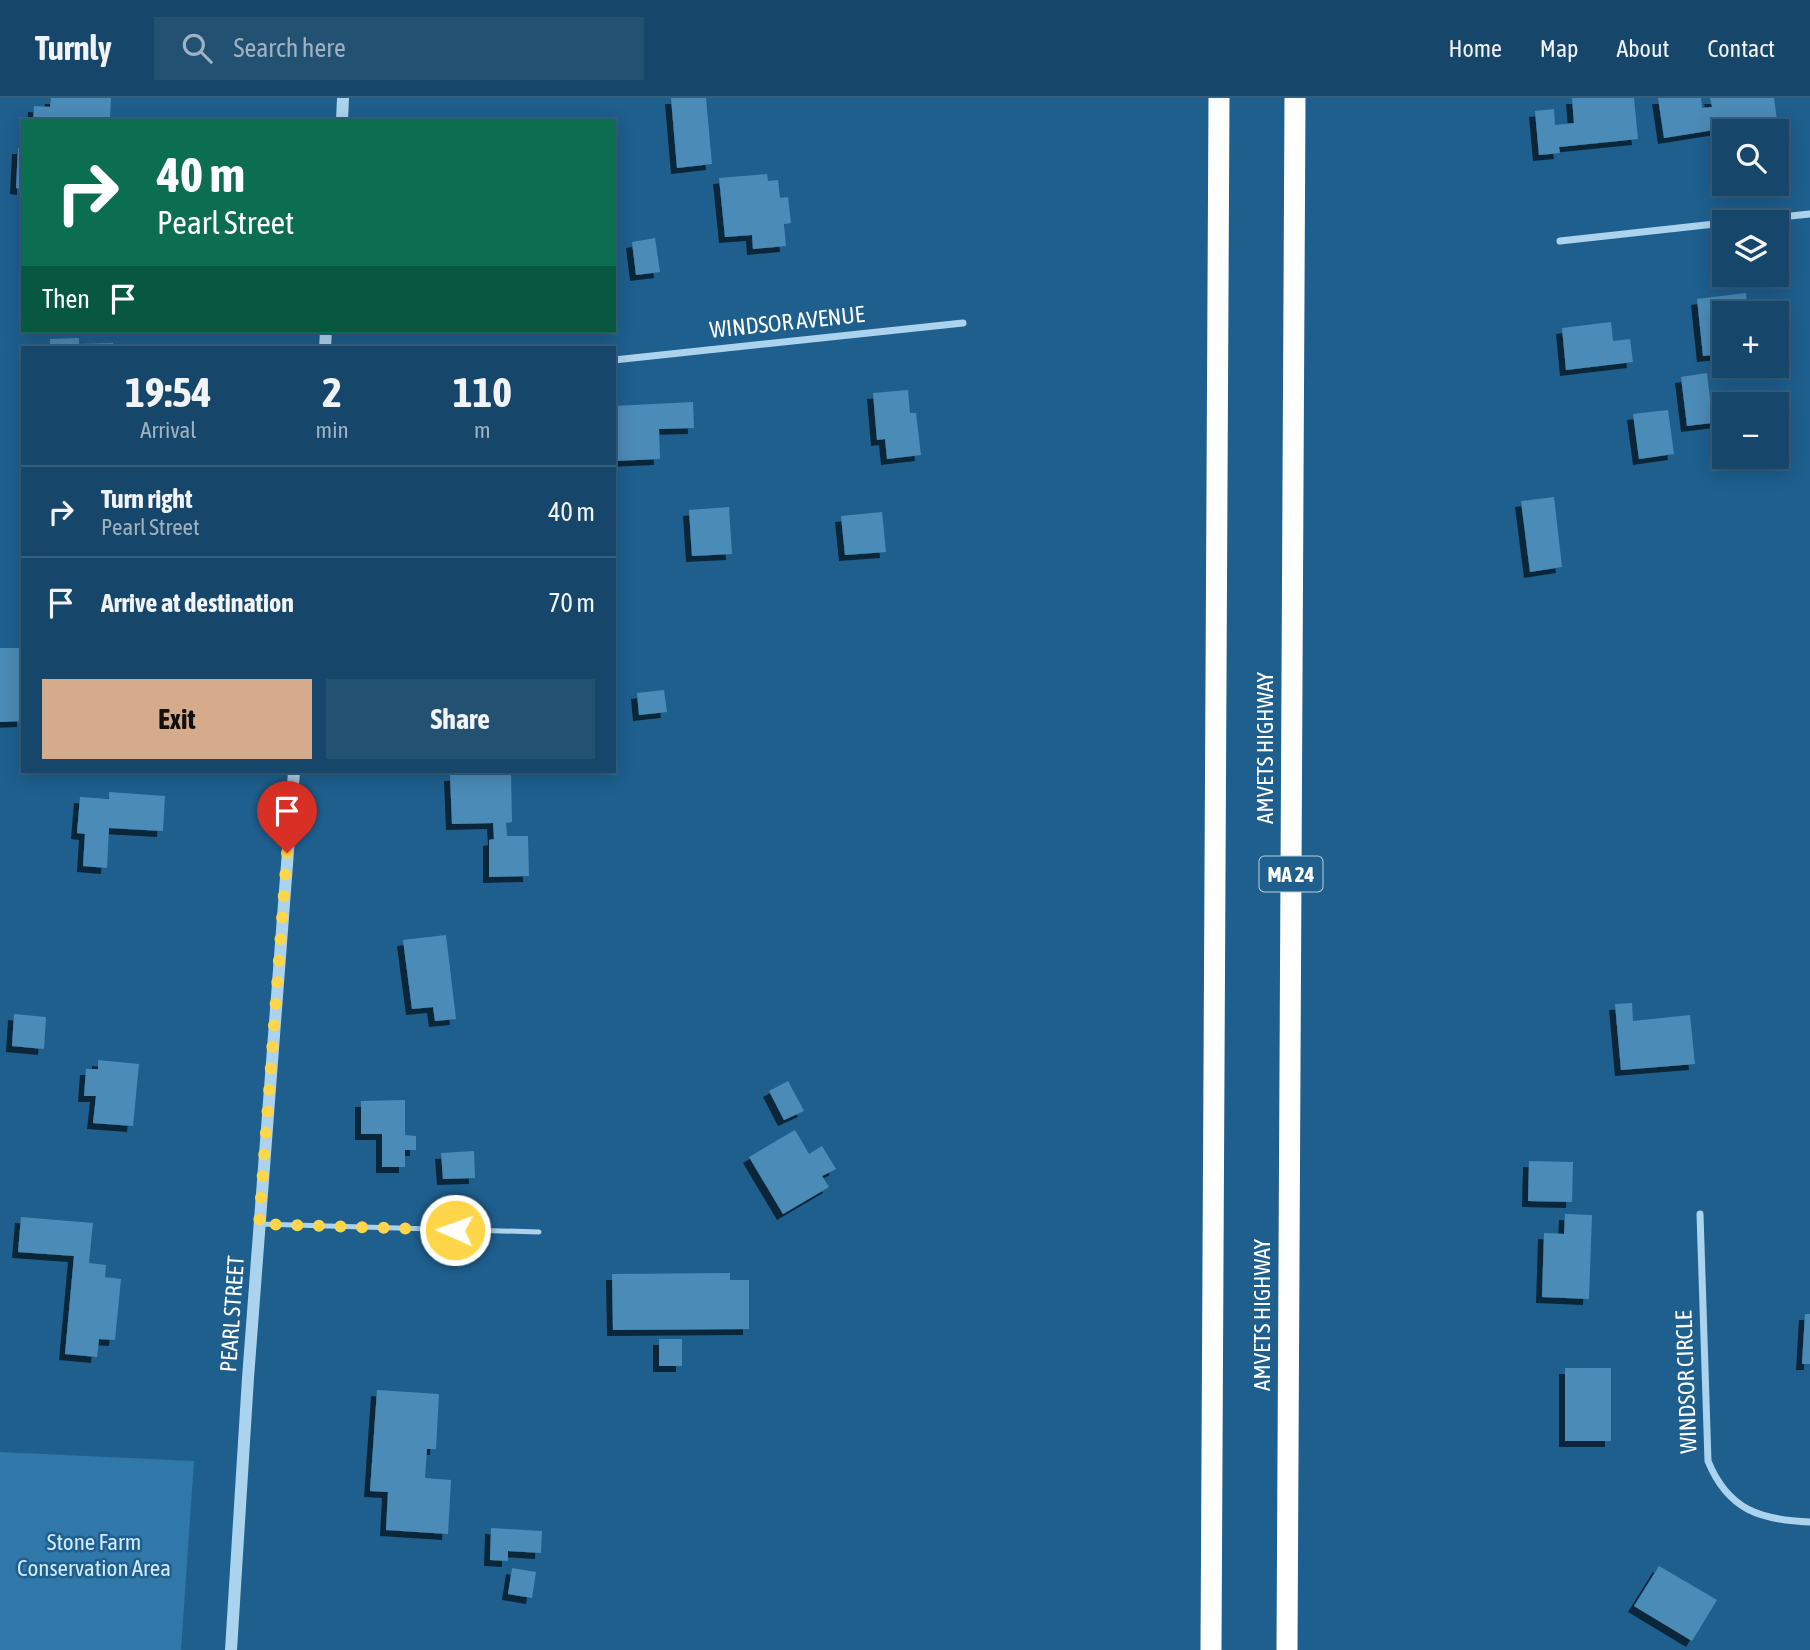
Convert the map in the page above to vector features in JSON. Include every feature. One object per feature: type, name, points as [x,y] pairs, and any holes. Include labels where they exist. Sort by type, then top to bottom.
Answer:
[{"type":"highway","points":[[1211,1650],[1219,98]]},
{"type":"highway","name":"AMVETS HIGHWAY","points":[[1287,1650],[1296,98]]},
{"type":"street","points":[[342,119],[343,98]]},
{"type":"street","points":[[1789,216],[1810,214]]},
{"type":"street","points":[[1560,241],[1712,224]]},
{"type":"street","name":"WINDSOR AVENUE","points":[[616,360],[963,323]]},
{"type":"street","name":"PEARL STREET","points":[[231,1650],[293,773]]},
{"type":"street","name":"WINDSOR CIRCLE","points":[[1700,1214],[1708,1461],[1727,1494],[1748,1510],[1772,1518],[1810,1522]]},
{"type":"lane","points":[[259,1224],[539,1232]]},
{"type":"green space","name":"Stone Farm Conservation Area","points":[[0,1452],[194,1461],[181,1650],[0,1650]]},
{"type":"building","points":[[51,98],[111,98],[110,118],[33,119],[34,106],[50,107]]},
{"type":"building","points":[[671,98],[706,98],[712,164],[677,168]]},
{"type":"building","points":[[1572,98],[1634,98],[1638,139],[1559,147],[1560,153],[1539,155],[1535,111],[1554,109],[1555,125],[1574,123]]},
{"type":"building","points":[[1658,98],[1701,98],[1702,108],[1712,107],[1710,98],[1774,98],[1777,119],[1712,119],[1712,130],[1664,138]]},
{"type":"building","points":[[18,148],[21,148],[21,189],[16,188]]},
{"type":"building","points":[[767,174],[768,181],[778,180],[780,198],[788,197],[791,223],[784,224],[786,246],[753,249],[752,235],[725,237],[719,178]]},
{"type":"building","points":[[655,238],[660,272],[636,275],[632,242]]},
{"type":"building","points":[[1746,293],[1747,301],[1712,301],[1712,355],[1703,356],[1697,299]]},
{"type":"building","points":[[1611,322],[1613,341],[1630,339],[1633,362],[1566,370],[1562,328]]},
{"type":"building","points":[[79,338],[79,344],[113,343],[113,346],[37,346],[50,344],[50,339]]},
{"type":"building","points":[[1707,373],[1712,423],[1687,426],[1681,377]]},
{"type":"building","points":[[908,390],[910,413],[916,413],[921,455],[887,459],[885,439],[877,440],[873,393]]},
{"type":"building","points":[[693,402],[694,428],[659,429],[660,459],[616,461],[616,406]]},
{"type":"building","points":[[1668,410],[1674,454],[1639,459],[1633,414]]},
{"type":"building","points":[[1554,497],[1562,567],[1530,572],[1521,501]]},
{"type":"building","points":[[729,507],[732,554],[692,556],[689,510]]},
{"type":"building","points":[[882,512],[886,552],[845,555],[841,516]]},
{"type":"building","points":[[0,648],[21,648],[21,721],[0,722]]},
{"type":"building","points":[[664,690],[667,712],[639,715],[637,693]]},
{"type":"building","points":[[511,774],[512,822],[506,823],[507,836],[528,836],[529,876],[489,877],[489,840],[494,839],[493,823],[452,824],[450,775]]},
{"type":"building","points":[[109,792],[165,796],[163,831],[109,828],[107,868],[83,866],[85,834],[77,833],[80,797],[109,799]]},
{"type":"building","points":[[446,935],[456,1019],[435,1021],[433,1007],[412,1009],[403,940]]},
{"type":"building","points":[[1632,1003],[1633,1021],[1690,1015],[1695,1064],[1621,1070],[1615,1004]]},
{"type":"building","points":[[14,1014],[46,1017],[44,1049],[12,1046]]},
{"type":"building","points":[[98,1060],[139,1064],[133,1126],[93,1123],[96,1096],[84,1096],[86,1069],[98,1069]]},
{"type":"building","points":[[788,1081],[804,1111],[784,1120],[769,1091]]},
{"type":"building","points":[[405,1100],[405,1135],[416,1136],[416,1150],[405,1150],[405,1167],[382,1167],[382,1134],[361,1134],[361,1101]]},
{"type":"building","points":[[795,1130],[809,1154],[822,1146],[836,1169],[822,1176],[829,1187],[783,1214],[749,1157]]},
{"type":"building","points":[[474,1151],[475,1178],[443,1179],[441,1153]]},
{"type":"building","points":[[1529,1161],[1573,1162],[1572,1202],[1528,1201]]},
{"type":"building","points":[[1565,1214],[1592,1215],[1589,1299],[1542,1297],[1544,1233],[1564,1234]]},
{"type":"building","points":[[21,1217],[93,1223],[89,1263],[106,1265],[105,1277],[121,1279],[115,1340],[99,1339],[97,1357],[65,1354],[74,1256],[18,1252]]},
{"type":"building","points":[[730,1273],[730,1280],[749,1280],[749,1329],[613,1330],[612,1274]]},
{"type":"building","points":[[1805,1314],[1810,1314],[1810,1364],[1802,1364]]},
{"type":"building","points":[[659,1339],[682,1339],[682,1366],[659,1366]]},
{"type":"building","points":[[1565,1368],[1611,1368],[1611,1441],[1565,1441]]},
{"type":"building","points":[[377,1390],[439,1394],[436,1449],[427,1449],[425,1478],[451,1480],[448,1534],[386,1530],[388,1492],[370,1491]]},
{"type":"building","points":[[491,1528],[542,1531],[541,1553],[508,1551],[508,1561],[490,1560]]},
{"type":"building","points":[[1659,1566],[1717,1600],[1692,1641],[1634,1606]]},
{"type":"building","points":[[512,1568],[536,1572],[532,1598],[508,1594]]},
{"type":"route","points":[[287,853],[259,1224],[455,1230]]}]
